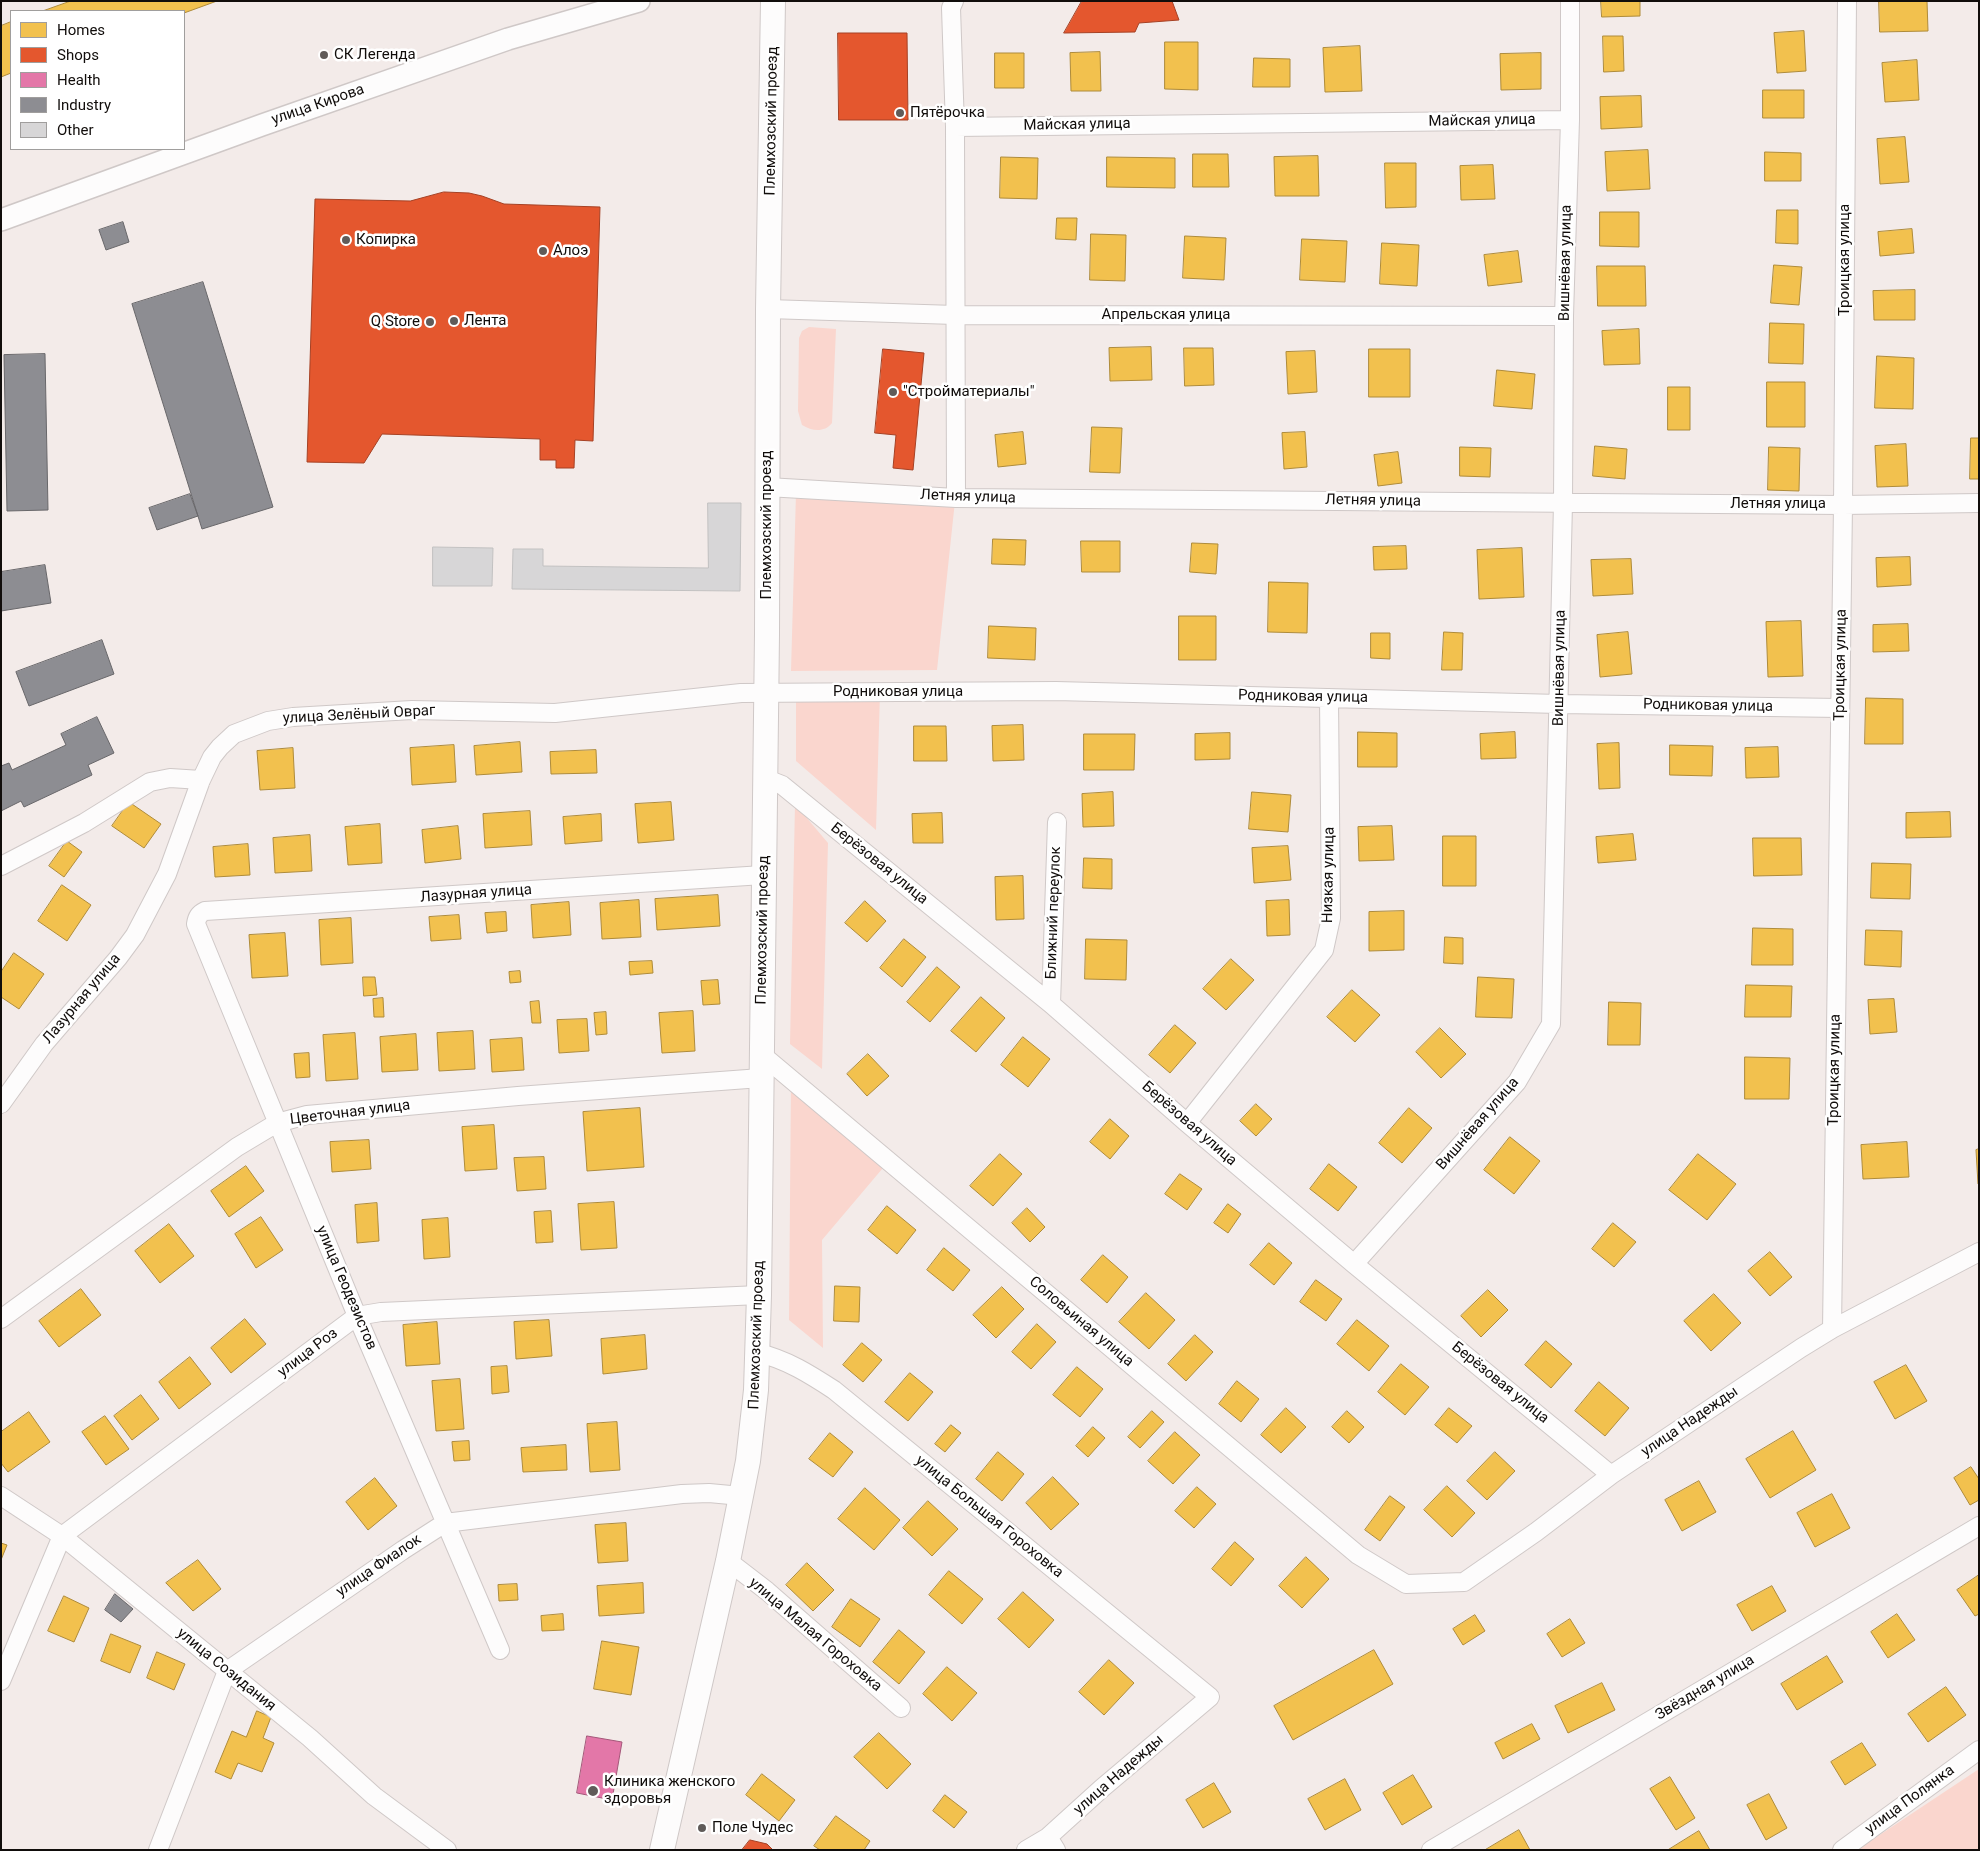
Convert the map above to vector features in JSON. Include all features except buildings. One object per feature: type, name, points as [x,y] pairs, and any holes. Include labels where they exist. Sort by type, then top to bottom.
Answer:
[{"type":"main road","name":"Племхозский проезд","points":[[662,1850],[741,1496],[754,1414],[758,1353],[768,487],[768,309],[773,1]]},
{"type":"street","name":"улица Кирова","points":[[1,220],[253,128],[508,39],[639,1]]},
{"type":"street","points":[[954,1],[951,8],[954,127],[956,498]]},
{"type":"street","name":"Вишнёвая улица","points":[[1354,1264],[1517,1082],[1551,1024],[1563,503],[1564,316],[1570,120],[1570,1]]},
{"type":"street","name":"Троицкая улица","points":[[1832,1329],[1843,505],[1847,1]]},
{"type":"street","name":"Майская улица","points":[[954,127],[1570,120]]},
{"type":"street","name":"Апрельская улица","points":[[768,309],[955,315],[1564,316]]},
{"type":"street","name":"Летняя улица","points":[[768,487],[956,498],[1843,505],[1979,503]]},
{"type":"street","name":"Родниковая улица","points":[[766,693],[1056,691],[1559,704],[1840,708]]},
{"type":"street","name":"улица Зелёный Овраг","points":[[201,780],[216,752],[234,734],[256,724],[280,719],[404,710],[555,713],[728,694],[766,693]]},
{"type":"street","name":"Низкая улица","points":[[1187,1123],[1324,950],[1331,918],[1329,698]]},
{"type":"street","points":[[1,866],[84,823],[150,782],[170,778],[201,780]]},
{"type":"street","name":"Берёзовая улица","points":[[764,778],[782,785],[1051,1004],[1187,1123],[1354,1264],[1611,1475]]},
{"type":"street","name":"Лазурная улица","points":[[1,1104],[44,1044],[118,958],[135,935],[149,911],[175,856],[201,780]]},
{"type":"street","name":"Ближний переулок","points":[[1051,1004],[1057,822]]},
{"type":"street","name":"Лазурная улица","points":[[196,924],[198,916],[205,911],[763,875]]},
{"type":"street","name":"улица Геодезистов","points":[[196,924],[357,1316],[500,1650]]},
{"type":"street","name":"Соловьиная улица","points":[[761,1054],[1358,1554],[1406,1584]]},
{"type":"street","name":"Цветочная улица","points":[[1,1319],[237,1147],[277,1123],[298,1116],[518,1096],[761,1078]]},
{"type":"street","name":"улица Надежды","points":[[1406,1584],[1464,1582],[1536,1532],[1611,1475],[1832,1329],[1979,1252]]},
{"type":"street","name":"улица Роз","points":[[62,1536],[357,1316],[382,1312],[759,1295]]},
{"type":"street","name":"улица Большая Гороховка","points":[[758,1353],[775,1357],[834,1390],[1210,1697]]},
{"type":"street","name":"улица Фиалок","points":[[227,1671],[445,1523],[682,1494],[709,1493],[741,1496]]},
{"type":"street","name":"улица Созидания","points":[[1,1496],[62,1536],[310,1738],[381,1802],[447,1850]]},
{"type":"street","name":"Звёздная улица","points":[[1430,1850],[1979,1526]]},
{"type":"street","points":[[1,1681],[62,1536]]},
{"type":"street","name":"улица Малая Гороховка","points":[[728,1561],[767,1591],[901,1708]]},
{"type":"street","points":[[158,1850],[227,1671]]},
{"type":"street","name":"улица Надежды","points":[[1026,1850],[1052,1843],[1101,1789],[1210,1697]]},
{"type":"street","name":"улица Полянка","points":[[1842,1850],[1979,1750]]},
{"type":"shaded area","points":[[809,327],[836,329],[832,423],[822,430],[810,429],[802,425],[798,411],[799,338],[802,331]]},
{"type":"shaded area","points":[[796,493],[955,501],[937,670],[791,671]]},
{"type":"shaded area","points":[[796,692],[880,692],[876,830],[796,761]]},
{"type":"shaded area","points":[[795,804],[828,843],[822,1069],[790,1044]]},
{"type":"shaded area","points":[[791,1080],[888,1162],[822,1240],[823,1348],[789,1320]]},
{"type":"shaded area","points":[[1979,1769],[1979,1850],[1859,1850],[1860,1848]]},
{"type":"place","name":"СК Легенда","points":[[324,55]]},
{"type":"place","name":"Пятёрочка","points":[[900,113]]},
{"type":"place","name":"Копирка","points":[[346,240]]},
{"type":"place","name":"Алоэ","points":[[543,251]]},
{"type":"place","name":"Лента","points":[[454,321]]},
{"type":"place","name":"Q Store","points":[[430,322]]},
{"type":"place","name":"\"Стройматериалы\"","points":[[893,392]]},
{"type":"place","name":"Клиника женского здоровья","points":[[593,1791]]},
{"type":"place","name":"Поле Чудес","points":[[702,1828]]}]
